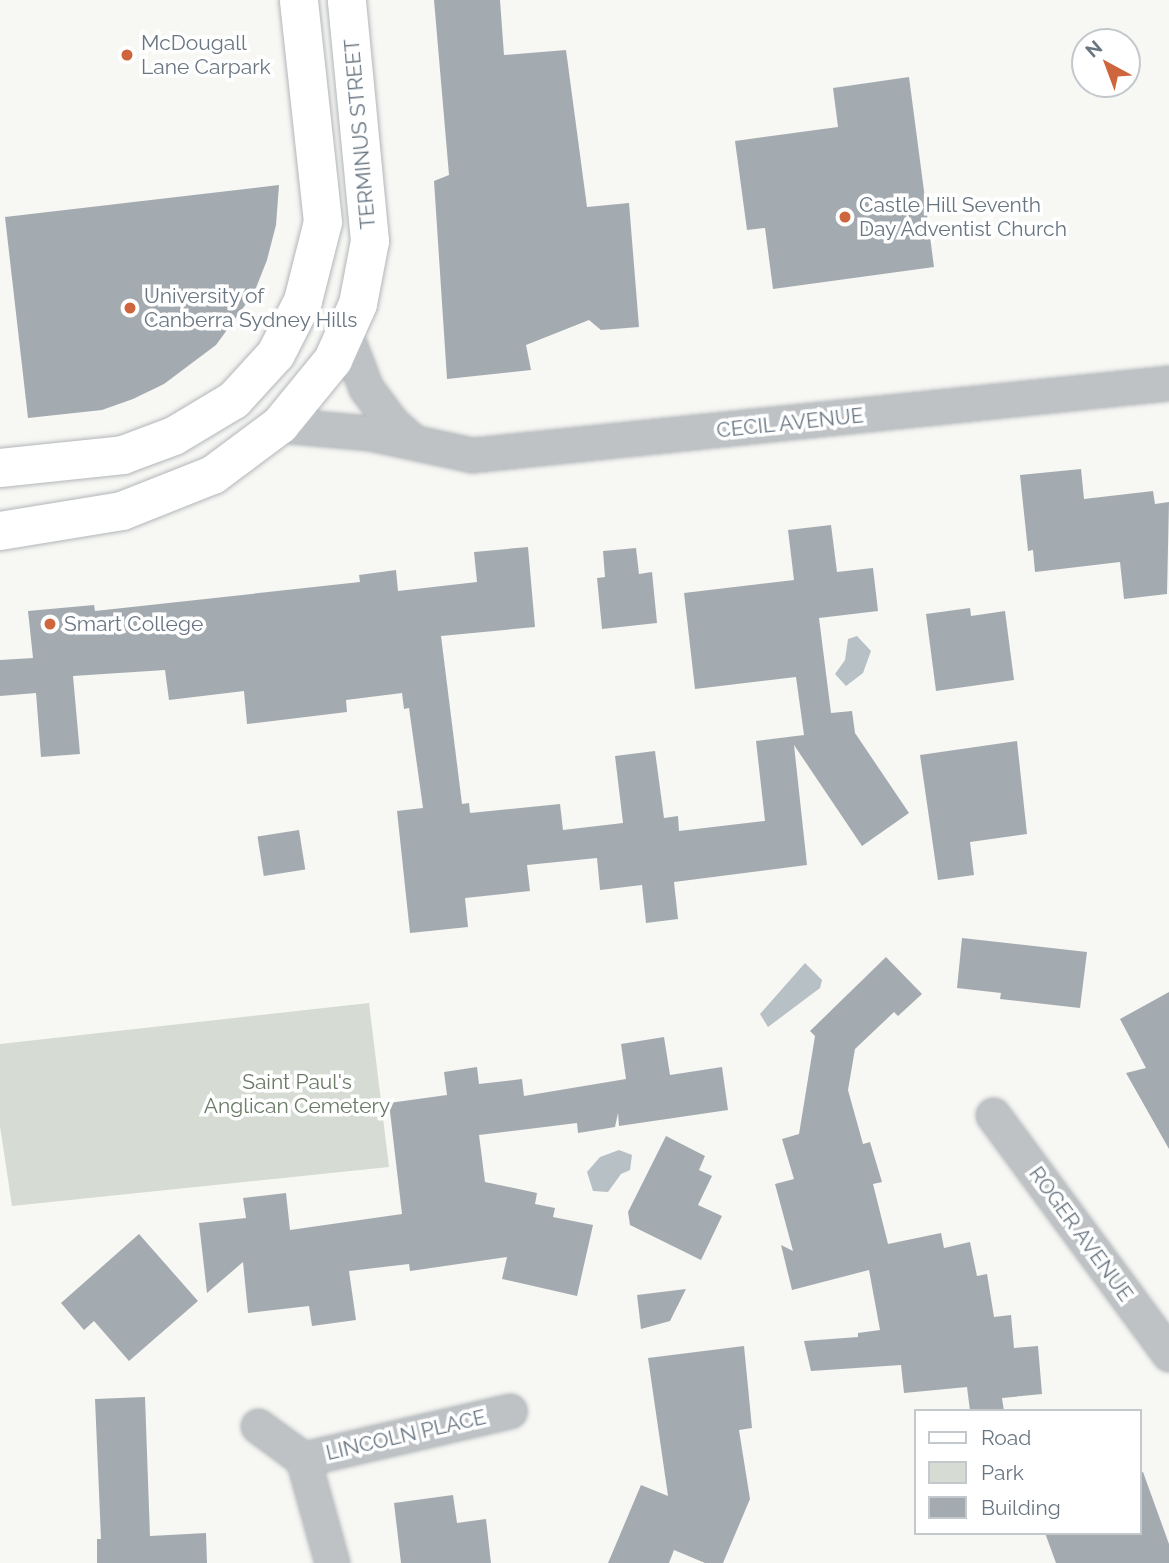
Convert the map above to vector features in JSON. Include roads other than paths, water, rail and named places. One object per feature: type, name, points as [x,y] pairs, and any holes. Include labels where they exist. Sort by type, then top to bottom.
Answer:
[{"type":"main road","points":[[0,468],[122,455],[174,436],[234,400],[276,354],[303,301],[323,222],[299,0]]},
{"type":"main road","name":"TERMINUS STREET","points":[[280,425],[318,383],[346,336],[358,304],[370,241],[347,0]]},
{"type":"main road","points":[[0,531],[122,511],[186,489],[239,459],[280,425]]},
{"type":"main road","points":[[0,517],[46,523]]},
{"type":"street","points":[[346,336],[366,388],[392,424],[412,441]]},
{"type":"street","name":"CECIL AVENUE","points":[[280,425],[412,441],[472,455],[524,452],[1169,383]]},
{"type":"street","name":"ROGER AVENUE","points":[[993,1115],[1169,1354]]},
{"type":"street","name":"LINCOLN PLACE","points":[[303,1459],[509,1411]]},
{"type":"street","name":"LINCOLN PLACE","points":[[258,1426],[303,1459],[332,1563]]},
{"type":"place","name":"McDougall Lane Carpark","points":[[127,55]]},
{"type":"place","name":"Castle Hill Seventh Day Adventist Church","points":[[845,217]]},
{"type":"place","name":"University of Canberra Sydney Hills","points":[[130,308]]},
{"type":"place","name":"Smart College","points":[[50,624]]},
{"type":"park label","name":"Saint Paul's Anglican Cemetery","points":[[297,1094]]}]
